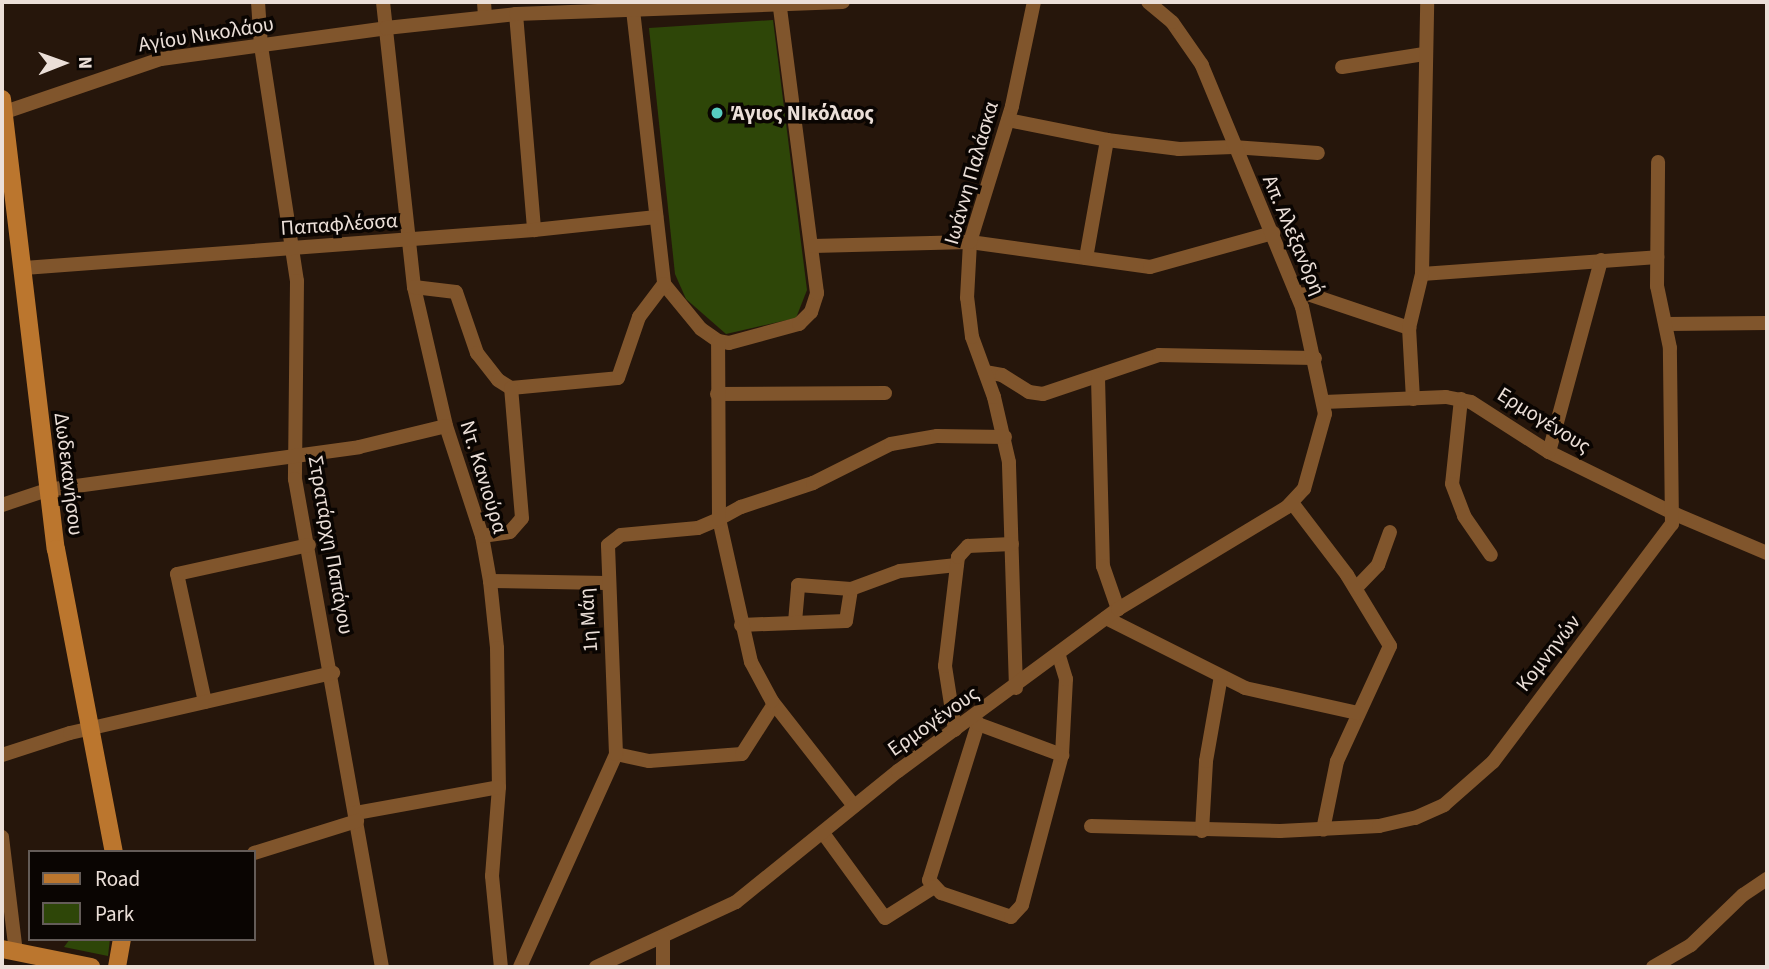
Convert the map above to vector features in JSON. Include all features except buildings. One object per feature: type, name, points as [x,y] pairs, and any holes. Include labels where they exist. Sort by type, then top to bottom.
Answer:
[{"type":"street","name":"Στρατάρχη Παπάγου","points":[[258,2],[261,46],[293,248],[298,305],[293,457],[333,673],[382,967]]},
{"type":"street","name":"Ντ. Κανιούρα","points":[[383,2],[414,287],[446,426],[482,536],[490,581],[497,648],[499,787],[492,876],[501,967]]},
{"type":"street","name":"Αγίου Νικολάου","points":[[3,108],[161,59],[386,28],[484,9],[516,14],[570,7],[633,10],[843,2]]},
{"type":"street","name":"Ιωάννη Παλάσκα","points":[[1016,688],[1012,544],[1005,438],[968,319],[970,242],[1008,120],[1034,2]]},
{"type":"street","name":"Απ. Αλεξανδρή","points":[[1148,2],[1172,22],[1193,50],[1273,233],[1297,295],[1324,402],[1321,443],[1306,485],[1293,504]]},
{"type":"street","points":[[1413,399],[1409,328],[1422,274],[1427,2]]},
{"type":"street","points":[[633,10],[664,284],[678,306],[718,341],[737,342],[791,328],[808,316],[817,288],[779,4]]},
{"type":"street","points":[[516,14],[534,230]]},
{"type":"street","points":[[1342,67],[1424,54]]},
{"type":"street","name":"Δωδεκανήσου","points":[[3,108],[24,268],[47,490],[114,850]]},
{"type":"street","points":[[1008,120],[1107,141],[1180,149],[1233,146],[1318,153]]},
{"type":"street","points":[[1086,258],[1107,141]]},
{"type":"street","points":[[1658,162],[1658,296],[1667,324],[1675,514]]},
{"type":"street","name":"Παπαφλέσσα","points":[[24,268],[534,230],[656,217]]},
{"type":"street","points":[[813,246],[970,242],[1155,267],[1273,233]]},
{"type":"street","points":[[1422,274],[1657,257]]},
{"type":"street","points":[[1549,452],[1601,260]]},
{"type":"street","points":[[414,287],[456,292],[477,354],[498,380],[511,388],[618,378],[639,317],[664,284]]},
{"type":"street","points":[[1297,295],[1308,294],[1409,328]]},
{"type":"street","points":[[1667,324],[1767,323]]},
{"type":"street","points":[[718,341],[719,519],[751,662],[774,704],[854,806]]},
{"type":"street","points":[[985,372],[1002,375],[1039,394],[1098,378],[1159,355],[1315,358]]},
{"type":"street","points":[[1098,378],[1103,566],[1112,613],[1221,676],[1262,694],[1358,713]]},
{"type":"street","points":[[482,536],[510,532],[522,518],[511,388]]},
{"type":"street","points":[[717,394],[885,393]]},
{"type":"street","points":[[1461,399],[1452,484],[1464,516],[1491,555]]},
{"type":"street","name":"Ερμογένους","points":[[1324,402],[1461,399],[1493,412],[1549,452],[1675,514],[1767,553]]},
{"type":"street","points":[[2,505],[47,490],[293,457],[446,426]]},
{"type":"street","points":[[719,519],[752,503],[813,483],[891,444],[937,436],[1005,438]]},
{"type":"street","points":[[1293,504],[1356,588],[1390,646],[1334,771],[1323,830]]},
{"type":"street","name":"Ερμογένους","points":[[596,967],[736,902],[854,806],[955,730],[976,721],[1112,613],[1293,504]]},
{"type":"street","name":"Κομνηνών","points":[[1091,826],[1202,831],[1323,830],[1415,818],[1469,786],[1611,607],[1668,530],[1675,514]]},
{"type":"street","name":"1η Μάη","points":[[520,967],[616,754],[607,549],[615,537],[698,528],[719,519]]},
{"type":"street","points":[[1356,588],[1378,565],[1390,532]]},
{"type":"street","points":[[955,730],[945,666],[957,565],[966,546],[1012,544]]},
{"type":"street","points":[[205,702],[177,574],[309,545]]},
{"type":"street","points":[[795,622],[798,585],[851,589],[900,571],[957,565]]},
{"type":"street","points":[[490,581],[607,583]]},
{"type":"street","points":[[741,625],[846,621],[851,589]]},
{"type":"street","points":[[934,887],[1005,916],[1016,915],[1062,755],[1066,679],[1059,656]]},
{"type":"street","points":[[2,755],[90,728],[333,673]]},
{"type":"street","points":[[1202,831],[1206,761],[1221,676]]},
{"type":"street","points":[[616,754],[649,761],[741,754],[774,704]]},
{"type":"street","points":[[934,887],[930,871],[976,721],[1062,755]]},
{"type":"street","points":[[256,852],[356,817],[499,787]]},
{"type":"street","points":[[823,833],[885,918],[934,887]]},
{"type":"street","points":[[2,837],[12,956],[91,967]]},
{"type":"street","points":[[1653,967],[1691,945],[1743,895],[1767,879]]},
{"type":"street","points":[[663,937],[663,967]]},
{"type":"street","points":[[117,967],[122,941]]},
{"type":"green space","points":[[773,20],[807,290],[796,318],[726,334],[686,299],[675,274],[649,28]]},
{"type":"green space","points":[[68,941],[110,941],[108,956],[64,947]]},
{"type":"place","name":"Άγιος ΝΙκόλαος","points":[[717,113]]}]
